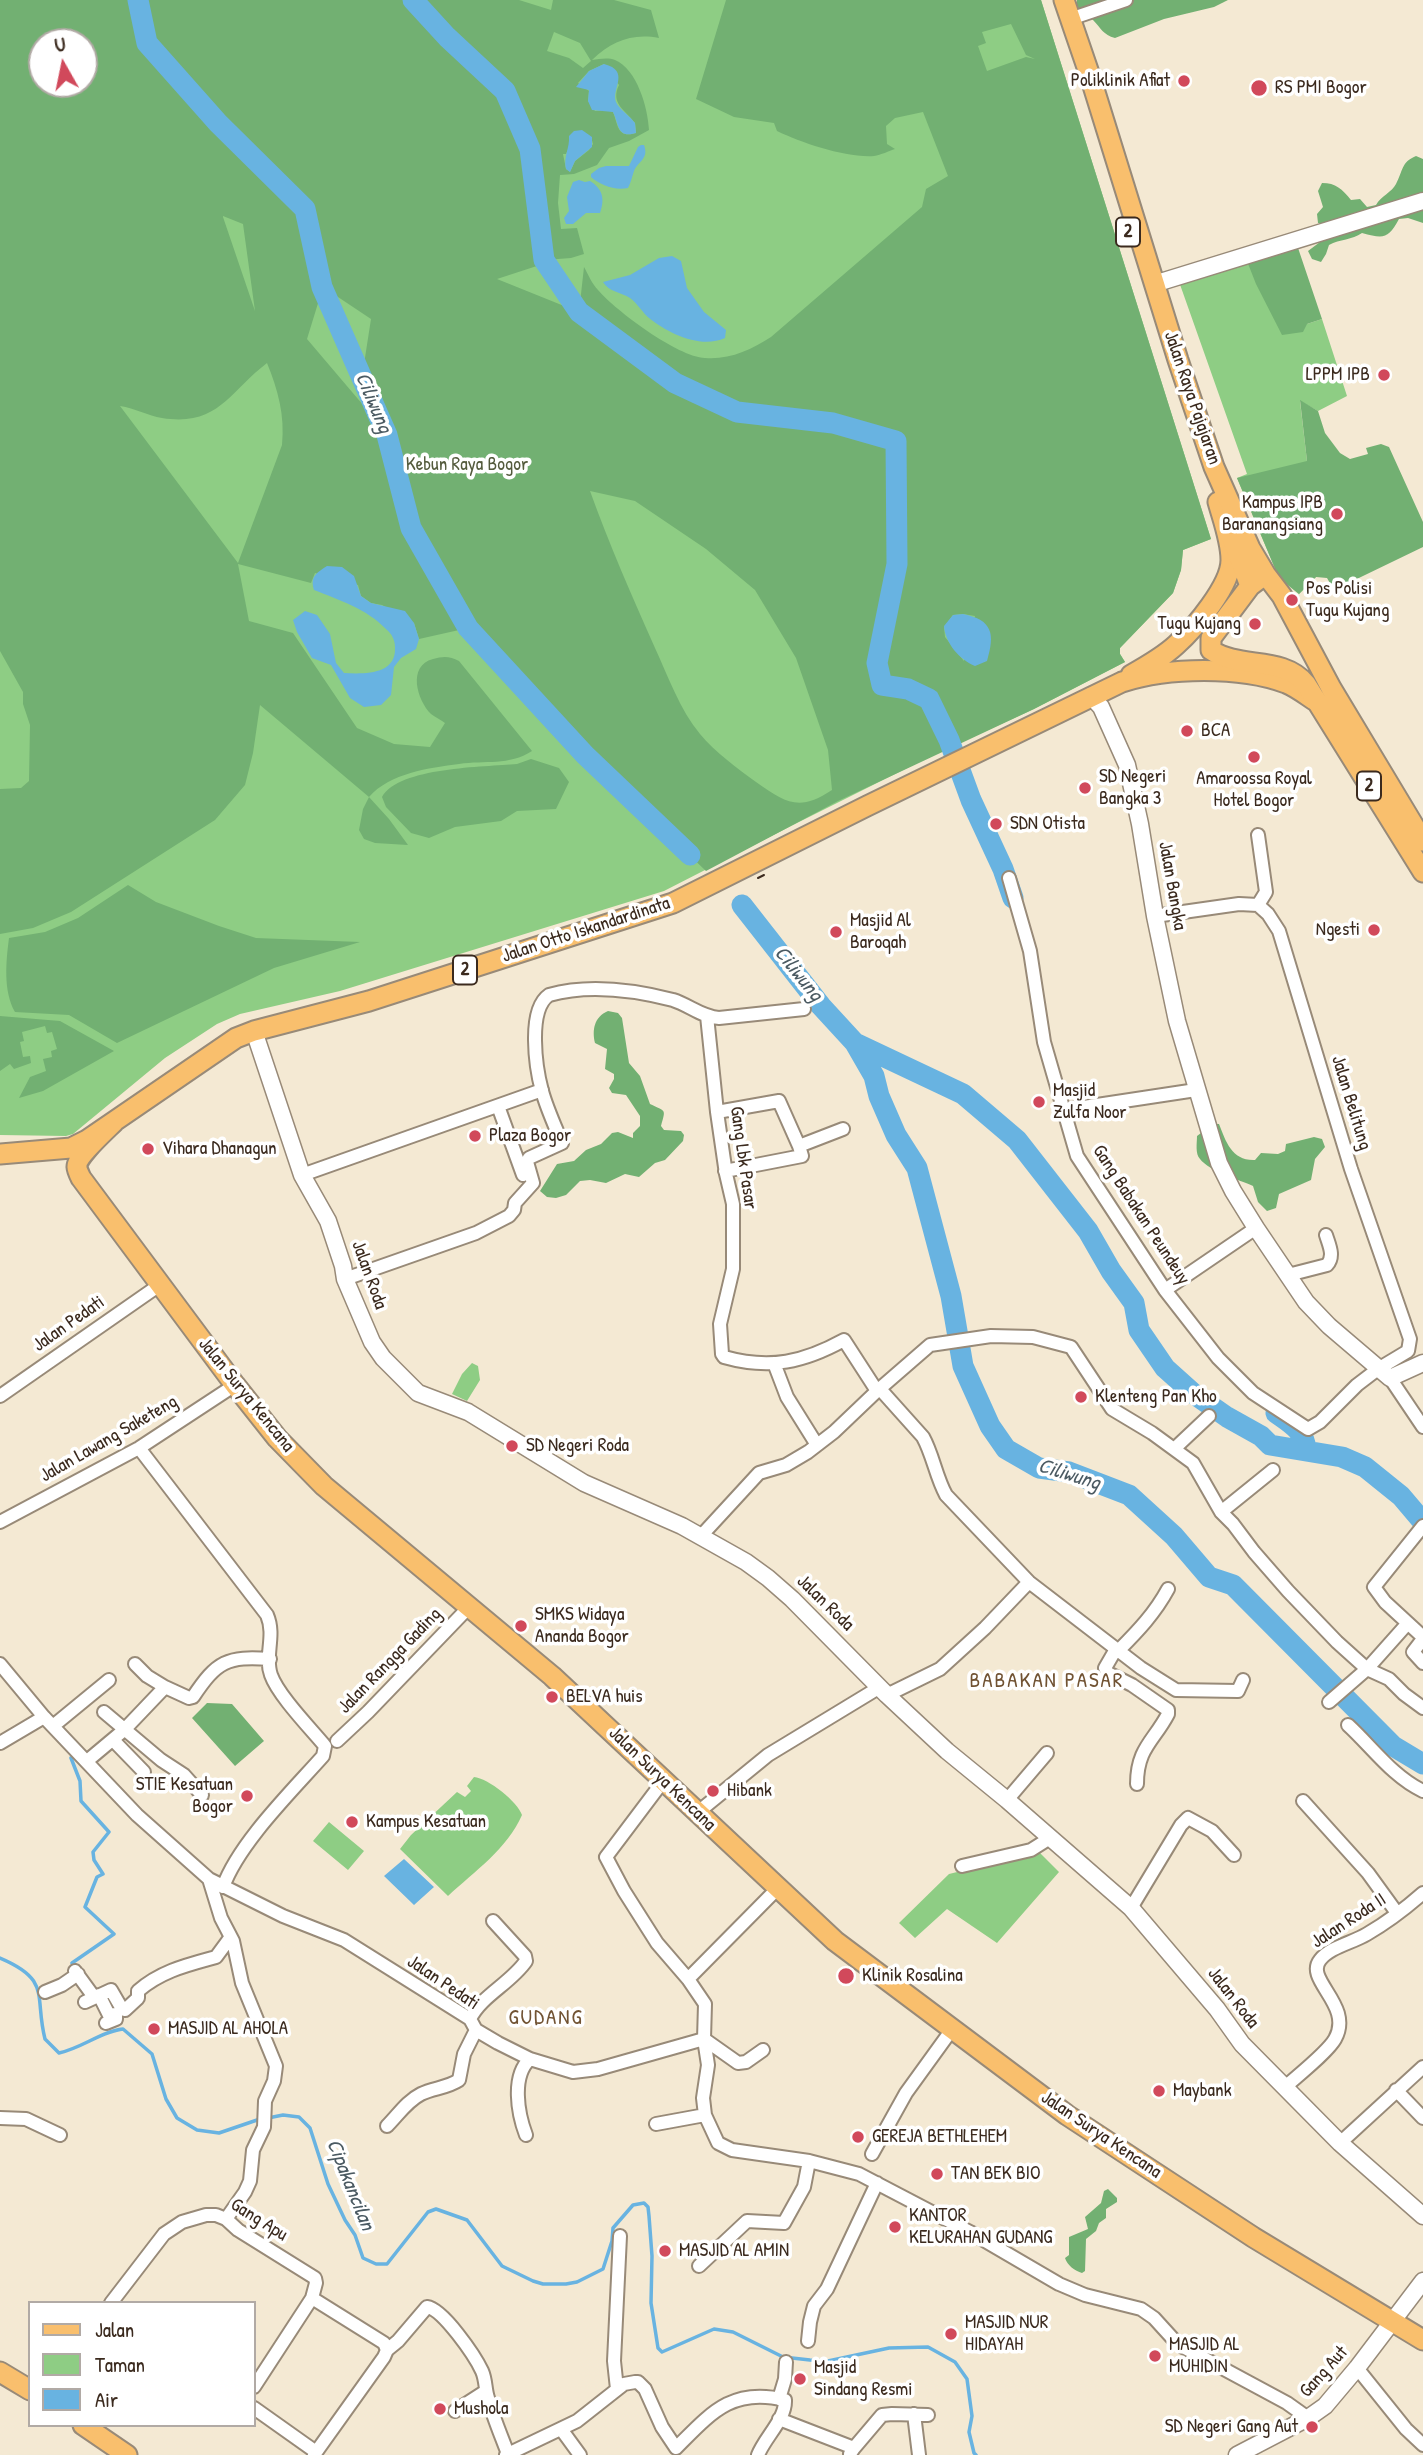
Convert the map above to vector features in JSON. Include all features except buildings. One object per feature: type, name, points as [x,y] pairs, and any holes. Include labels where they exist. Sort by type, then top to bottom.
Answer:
[{"type":"main road","name":"2","points":[[1053,0],[1203,465],[1218,502]]},
{"type":"main road","name":"Jalan Raya Pajajaran","points":[[1064,0],[1214,467],[1245,539],[1258,580],[1282,596],[1338,699],[1423,841]]},
{"type":"main road","points":[[1214,467],[1218,502],[1258,580]]},
{"type":"main road","name":"Jalan Otto Iskandardinata","points":[[0,1154],[71,1148],[114,1122],[214,1051],[254,1031],[369,1001],[673,903],[1122,680],[1176,645],[1223,586],[1231,563],[1230,548],[1218,502]]},
{"type":"main road","name":"2","points":[[1258,580],[1211,638],[1212,650],[1222,656],[1296,673],[1423,872]]},
{"type":"main road","name":"Jalan Otto Iskandardinata","points":[[1089,697],[1122,682],[1145,676],[1173,672],[1214,672],[1255,676],[1287,683],[1314,700]]},
{"type":"main road","name":"Jalan Surya Kencana","points":[[114,1122],[79,1157],[76,1168],[81,1178],[235,1385],[277,1437],[324,1486],[470,1606],[590,1711],[835,1941],[1067,2115],[1253,2236],[1423,2340]]},
{"type":"main road","points":[[0,2372],[28,2389]]},
{"type":"main road","points":[[86,2427],[127,2455]]},
{"type":"street","points":[[1070,19],[1126,0]]},
{"type":"street","points":[[1154,284],[1423,201]]},
{"type":"street","name":"Jalan Bangka","points":[[1089,697],[1105,715],[1127,765],[1140,824],[1154,916],[1177,1021],[1219,1163],[1256,1228],[1306,1302],[1328,1326],[1384,1374]]},
{"type":"street","points":[[1154,916],[1239,904],[1258,905],[1266,892],[1258,835]]},
{"type":"street","name":"Gang Babakan Peundeuy","points":[[1009,878],[1030,951],[1044,1042],[1077,1156],[1165,1290],[1217,1358],[1253,1393],[1303,1428],[1313,1428],[1357,1385],[1384,1374]]},
{"type":"street","name":"Jalan Belitung","points":[[1258,905],[1268,914],[1279,931],[1351,1169],[1410,1339],[1408,1351],[1384,1374]]},
{"type":"street","points":[[345,1279],[476,1233],[509,1216],[514,1210],[515,1203],[533,1183],[527,1162],[529,1158],[562,1143],[542,1090],[535,1048],[541,1003],[549,995],[590,989],[624,992],[674,1000],[707,1016],[719,1018],[804,1009]]},
{"type":"street","name":"Gang Lbk Pasar","points":[[707,1016],[717,1112],[733,1204],[733,1269],[720,1324],[720,1347],[724,1357],[774,1363]]},
{"type":"street","name":"Jalan Roda","points":[[254,1031],[302,1175],[328,1221],[345,1279],[372,1342],[383,1358],[418,1393],[468,1412],[584,1483],[701,1536],[746,1562],[776,1585],[947,1751],[1131,1908],[1217,2009],[1242,2044],[1340,2143],[1423,2216]]},
{"type":"street","points":[[302,1175],[542,1090]]},
{"type":"street","points":[[1064,1110],[1196,1090]]},
{"type":"street","points":[[717,1112],[779,1101],[802,1156],[726,1171]]},
{"type":"street","points":[[498,1106],[528,1188]]},
{"type":"street","points":[[799,1146],[843,1129]]},
{"type":"street","points":[[1165,1290],[1256,1228]]},
{"type":"street","points":[[1288,1275],[1327,1265],[1331,1261],[1332,1255],[1326,1235]]},
{"type":"street","name":"Jalan Pedati","points":[[0,1396],[161,1284]]},
{"type":"street","points":[[701,1536],[759,1473],[796,1460],[817,1446],[930,1345],[972,1337],[1033,1337],[1071,1347],[1112,1409],[1152,1433],[1193,1463],[1221,1512],[1287,1591],[1367,1669],[1389,1679],[1423,1708]]},
{"type":"street","points":[[817,1446],[787,1397],[774,1363],[805,1359],[844,1340],[878,1390],[923,1437],[946,1495],[1029,1582],[1141,1668],[1176,1689],[1238,1691],[1243,1680]]},
{"type":"street","points":[[1423,1363],[1384,1374],[1423,1427]]},
{"type":"street","name":"Jalan Lawang Saketeng","points":[[0,1522],[139,1448],[235,1385]]},
{"type":"street","points":[[1174,1449],[1209,1416]]},
{"type":"street","points":[[139,1448],[267,1615],[272,1637],[270,1673],[331,1743]]},
{"type":"street","points":[[1221,1512],[1273,1470]]},
{"type":"street","points":[[1420,1529],[1374,1587],[1423,1638],[1413,1652],[1423,1663]]},
{"type":"street","points":[[697,1813],[768,1755],[883,1691],[940,1669],[985,1628],[1029,1582]]},
{"type":"street","points":[[1137,1784],[1142,1753],[1168,1710],[1108,1673],[1105,1668],[1118,1649],[1142,1627],[1160,1605],[1168,1589]]},
{"type":"street","name":"Jalan Rangga Gading","points":[[223,1887],[229,1870],[243,1849],[323,1756],[331,1743],[368,1713],[470,1606]]},
{"type":"street","points":[[1329,1702],[1367,1669],[1408,1623]]},
{"type":"street","points":[[135,1664],[147,1676],[189,1698],[215,1667],[241,1660],[270,1659]]},
{"type":"street","points":[[0,1664],[48,1721],[137,1815],[209,1879],[235,1948],[253,2013],[264,2032],[276,2066],[274,2081],[265,2101],[264,2127],[253,2151],[250,2181],[226,2219]]},
{"type":"street","points":[[0,1743],[48,1721],[109,1680]]},
{"type":"street","points":[[87,1761],[124,1730],[165,1687]]},
{"type":"street","points":[[104,1712],[161,1760],[184,1775],[202,1795]]},
{"type":"street","points":[[1348,1725],[1390,1768],[1423,1791]]},
{"type":"street","points":[[113,1740],[144,1772]]},
{"type":"street","points":[[1007,1800],[1048,1753]]},
{"type":"street","points":[[664,1780],[606,1857],[657,1943],[705,2004],[704,2039],[708,2065],[703,2098],[705,2115],[718,2143],[732,2150],[809,2161],[859,2174],[970,2232],[1059,2284],[1085,2295],[1141,2309],[1183,2347],[1287,2403],[1308,2418]]},
{"type":"street","points":[[1303,1801],[1368,1873],[1397,1913]]},
{"type":"street","points":[[1131,1908],[1181,1825],[1188,1818],[1212,1831],[1234,1855]]},
{"type":"street","points":[[962,1866],[1031,1850],[1050,1838]]},
{"type":"street","name":"Jalan Pedati","points":[[209,1879],[282,1916],[344,1940],[498,2043],[530,2059],[573,2072],[598,2069],[704,2039]]},
{"type":"street","points":[[688,1979],[777,1889]]},
{"type":"street","name":"Jalan Roda II","points":[[1284,2088],[1332,2044],[1339,2029],[1337,2007],[1317,1974],[1316,1967],[1320,1959],[1366,1935],[1423,1894]]},
{"type":"street","points":[[387,2126],[421,2094],[459,2081],[473,2024],[473,2012],[509,1980],[526,1959],[493,1921]]},
{"type":"street","points":[[93,1998],[111,1990],[125,2010],[138,1998],[138,1991],[149,1982],[166,1971],[173,1972],[188,1964],[216,1957],[230,1938]]},
{"type":"street","points":[[45,1992],[62,1985],[76,1972],[93,1998],[109,2015],[116,2014],[116,2019],[106,2023]]},
{"type":"street","points":[[872,2154],[906,2093],[953,2028]]},
{"type":"street","points":[[704,2039],[738,2063],[746,2062],[763,2050]]},
{"type":"street","points":[[526,2135],[520,2119],[519,2090],[520,2073],[530,2059]]},
{"type":"street","points":[[1340,2143],[1423,2067]]},
{"type":"street","points":[[1396,2090],[1423,2118]]},
{"type":"street","points":[[656,2124],[705,2115]]},
{"type":"street","points":[[0,2118],[26,2119],[60,2136]]},
{"type":"street","points":[[699,2266],[747,2221],[784,2223],[804,2186],[809,2161]]},
{"type":"street","points":[[808,2341],[814,2306],[828,2289],[877,2183]]},
{"type":"street","name":"Gang Apu","points":[[112,2301],[155,2242],[172,2227],[206,2215],[226,2219],[315,2278],[312,2298]]},
{"type":"street","points":[[617,2389],[614,2361],[620,2236]]},
{"type":"street","points":[[1392,2322],[1423,2281]]},
{"type":"street","points":[[256,2384],[312,2298],[384,2343],[387,2350]]},
{"type":"street","points":[[256,2410],[315,2454],[387,2350],[429,2306],[457,2334],[476,2362],[486,2383],[486,2391],[507,2454],[578,2421],[617,2389],[630,2382],[638,2382],[676,2448],[726,2403],[757,2395],[786,2403],[758,2455]]},
{"type":"street","name":"Gang Aut","points":[[1237,2455],[1308,2418],[1325,2406],[1392,2322]]},
{"type":"street","points":[[779,2399],[785,2379],[786,2362]]},
{"type":"street","points":[[1357,2368],[1406,2429],[1423,2445]]},
{"type":"street","points":[[455,2411],[486,2391]]},
{"type":"street","points":[[914,2414],[919,2455]]},
{"type":"street","points":[[779,2420],[852,2452],[882,2416],[928,2415]]},
{"type":"street","points":[[561,2429],[580,2455]]},
{"type":"green space","name":"Kebun Raya Bogor","points":[[0,0],[1041,0],[1211,539],[1183,550],[1181,570],[1173,593],[1120,648],[1125,662],[1034,709],[931,756],[664,891],[340,991],[240,1014],[217,1024],[165,1058],[73,1134],[0,1135]]},
{"type":"green space","name":"Kebun Raya Bogor","points":[[0,0],[519,0],[551,10],[553,0],[614,0],[651,10],[659,38],[623,40],[592,60],[612,59],[629,72],[644,101],[649,130],[609,148],[597,165],[574,174],[560,175],[558,203],[561,229],[577,228],[584,254],[545,260],[546,263],[497,279],[579,312],[584,267],[594,285],[607,299],[648,332],[693,356],[714,358],[740,353],[771,337],[922,207],[926,189],[948,176],[923,112],[895,118],[886,126],[887,144],[895,149],[863,156],[811,145],[777,131],[774,123],[734,117],[696,99],[726,0],[1041,0],[1211,539],[1183,550],[1181,570],[1173,593],[1120,648],[1125,662],[1034,709],[838,801],[706,871],[585,755],[468,628],[419,639],[414,623],[382,605],[371,603],[361,596],[358,585],[315,573],[311,583],[238,564],[249,621],[293,633],[357,728],[394,744],[430,747],[445,723],[426,708],[419,692],[417,676],[425,663],[449,657],[459,661],[532,751],[506,761],[435,767],[411,773],[388,782],[369,797],[260,705],[245,785],[215,820],[71,912],[33,928],[0,934],[0,789],[21,788],[29,781],[30,725],[23,704],[23,692],[0,651]],"holes":[[[1011,24],[1026,55],[1035,59],[1026,57],[987,71],[978,46],[986,43],[982,32]],[[554,32],[580,43],[591,61],[583,68],[569,58],[547,51]],[[604,64],[619,85],[617,102],[635,123],[636,133],[622,132],[613,112],[595,111],[588,101],[589,91],[578,83],[589,71]],[[569,136],[591,137],[593,144],[575,161],[570,172],[566,169],[563,154],[566,154],[570,145]],[[223,217],[243,224],[255,311]],[[323,287],[371,319],[362,377],[386,432],[307,339]],[[267,363],[280,403],[283,434],[282,445],[238,563],[120,406],[162,418],[197,417],[221,405]],[[590,491],[635,501],[706,549],[755,590],[796,658],[828,750],[832,790],[801,803],[785,800],[741,771],[706,741],[693,725],[675,692],[638,609]],[[953,615],[975,616],[964,661],[945,637],[944,627]]]},
{"type":"green space","points":[[1077,0],[1228,0],[1214,7],[1164,19],[1115,38],[1079,11]]},
{"type":"green space","points":[[1416,156],[1423,159],[1423,223],[1408,218],[1399,219],[1385,236],[1362,233],[1329,245],[1321,262],[1312,259],[1308,251],[1324,239],[1327,224],[1318,223],[1317,214],[1323,207],[1318,191],[1322,183],[1335,185],[1351,200],[1360,199],[1367,207],[1376,205],[1394,187],[1405,164]]},
{"type":"green space","points":[[1296,242],[1322,319],[1307,324],[1303,332],[1282,335],[1245,256]]},
{"type":"green space","points":[[1245,256],[1307,324],[1322,319],[1347,396],[1318,411],[1300,401],[1316,577],[1299,594],[1279,578],[1237,478],[1247,474],[1177,276]]},
{"type":"green space","points":[[1300,400],[1318,411],[1325,433],[1340,453],[1350,459],[1368,454],[1366,448],[1381,444],[1389,447],[1423,522],[1423,547],[1334,590],[1327,578],[1316,577],[1299,594],[1279,578],[1237,478],[1307,461]]},
{"type":"green space","points":[[531,759],[559,768],[569,782],[556,809],[517,811],[501,821],[455,827],[429,838],[411,833],[386,807],[382,797],[391,787],[423,774],[517,764]]},
{"type":"green space","points":[[369,797],[408,845],[375,843],[364,839],[359,830],[363,809]]},
{"type":"green space","points":[[128,885],[156,902],[256,938],[360,942],[274,968],[117,1043],[69,1015],[15,1012],[7,985],[9,938],[45,932],[78,918]]},
{"type":"green space","points":[[608,1011],[618,1013],[622,1018],[629,1063],[640,1076],[650,1104],[663,1111],[661,1126],[664,1130],[681,1131],[684,1135],[683,1141],[665,1160],[655,1163],[639,1177],[625,1174],[606,1183],[580,1181],[566,1195],[547,1197],[540,1191],[557,1164],[574,1161],[586,1150],[601,1144],[612,1133],[618,1132],[633,1138],[633,1133],[640,1126],[640,1116],[626,1095],[612,1093],[609,1088],[614,1074],[605,1069],[607,1049],[595,1043],[595,1024]]},
{"type":"green space","points":[[0,1016],[60,1021],[114,1051],[43,1091],[19,1098],[30,1077],[46,1071],[43,1059],[52,1057],[51,1051],[57,1049],[52,1032],[47,1033],[45,1026],[22,1032],[24,1041],[20,1042],[23,1057],[30,1056],[31,1063],[14,1069],[10,1064],[0,1071]]},
{"type":"green space","points":[[1213,1124],[1219,1124],[1227,1144],[1235,1154],[1247,1159],[1255,1160],[1261,1153],[1278,1154],[1285,1151],[1286,1144],[1314,1137],[1322,1139],[1325,1147],[1315,1159],[1311,1180],[1279,1194],[1276,1208],[1267,1211],[1258,1202],[1253,1186],[1217,1171],[1198,1157],[1197,1136]]},
{"type":"green space","points":[[472,1363],[478,1366],[480,1380],[467,1401],[452,1394],[462,1374]]},
{"type":"green space","points":[[207,1703],[232,1704],[264,1741],[235,1766],[192,1718]]},
{"type":"green space","points":[[474,1777],[502,1792],[522,1815],[499,1849],[448,1896],[400,1849],[411,1835],[457,1792],[465,1797],[471,1791],[467,1786]]},
{"type":"green space","points":[[329,1822],[364,1851],[348,1870],[313,1841]]},
{"type":"green space","points":[[1039,1852],[1059,1872],[997,1943],[947,1909],[915,1938],[899,1923],[949,1874]]},
{"type":"green space","points":[[1108,2189],[1117,2198],[1117,2202],[1106,2209],[1106,2218],[1086,2239],[1085,2271],[1082,2273],[1072,2267],[1065,2258],[1069,2255],[1069,2237],[1088,2229],[1085,2217],[1101,2203],[1104,2191]]},
{"type":"water","points":[[604,64],[617,71],[616,102],[635,123],[636,133],[622,132],[613,112],[592,110],[588,101],[589,90],[576,87],[589,71]]},
{"type":"water","points":[[582,130],[592,137],[592,147],[575,161],[570,172],[565,165],[569,136],[574,131]]},
{"type":"water","points":[[641,145],[644,145],[644,156],[634,171],[628,188],[608,187],[591,177],[599,168],[629,166]]},
{"type":"water","points":[[590,181],[598,187],[602,195],[602,208],[600,213],[586,213],[573,224],[566,224],[564,218],[569,211],[567,197],[573,182]]},
{"type":"water","points":[[672,256],[681,261],[687,288],[704,312],[726,330],[725,338],[706,342],[676,334],[649,318],[630,298],[612,290],[603,282],[630,275],[659,258]]},
{"type":"water","points":[[327,566],[342,567],[354,576],[361,596],[371,603],[405,611],[414,623],[419,639],[416,649],[401,658],[394,667],[391,695],[381,705],[364,707],[350,698],[331,665],[312,658],[297,632],[293,620],[305,611],[317,615],[330,634],[336,663],[344,673],[377,671],[385,668],[394,657],[393,637],[378,622],[352,606],[314,590],[315,576]]},
{"type":"water","points":[[963,614],[981,620],[986,624],[991,636],[987,661],[975,666],[954,650],[945,632],[944,626],[953,615]]},
{"type":"water","points":[[404,1859],[434,1887],[414,1905],[384,1876]]},
{"type":"waterway","name":"Ciliwung","points":[[138,0],[147,43],[218,123],[305,209],[322,287],[387,435],[411,528],[468,628],[585,755],[690,855]]},
{"type":"waterway","points":[[413,0],[447,37],[505,91],[530,149],[544,260],[579,312],[675,383],[737,412],[833,423],[896,441],[897,564],[877,663],[882,685],[908,689],[929,699],[949,740],[971,800],[1003,869],[1013,898]]},
{"type":"waterway","name":"Ciliwung","points":[[742,905],[821,1006],[855,1043],[963,1094],[1017,1140],[1088,1231],[1111,1271],[1134,1303],[1139,1330],[1165,1368],[1194,1394],[1261,1436],[1270,1445],[1342,1457],[1365,1467],[1401,1496],[1423,1522]]},
{"type":"waterway","name":"Ciliwung","points":[[855,1043],[874,1076],[879,1096],[896,1135],[917,1168],[951,1296],[963,1366],[990,1426],[1006,1449],[1039,1468],[1069,1472],[1129,1495],[1174,1536],[1209,1577],[1233,1585],[1393,1746],[1423,1764]]},
{"type":"waterway","points":[[1276,1413],[1300,1433],[1306,1450]]},
{"type":"waterway","points":[[71,1758],[80,1781],[81,1801],[109,1832],[93,1852],[94,1860],[103,1874],[97,1877],[85,1907],[114,1934],[72,1963]]},
{"type":"waterway","name":"Cipakancilan","points":[[0,1958],[16,1966],[34,1982],[40,2000],[45,2039],[59,2053],[123,2029],[152,2054],[166,2099],[177,2118],[197,2130],[219,2133],[260,2119]]},
{"type":"waterway","name":"Cipakancilan","points":[[268,2118],[283,2115],[299,2117],[310,2128],[328,2184],[355,2235],[363,2258],[376,2264],[387,2264],[428,2212],[436,2209],[467,2220],[502,2266],[543,2284],[577,2282],[603,2269],[612,2241],[613,2228],[633,2205],[644,2203],[648,2207],[652,2256],[651,2303],[658,2348],[662,2352],[714,2329],[733,2332],[783,2357],[810,2360],[828,2361],[889,2348],[928,2347],[955,2362],[967,2379],[972,2416],[969,2432],[976,2455]]},
{"type":"tram line","points":[[758,878],[764,875]]},
{"type":"place","name":"Poliklinik Afiat","points":[[1184,81]]},
{"type":"place","name":"RS PMI Bogor","points":[[1259,88]]},
{"type":"place","name":"LPPM IPB","points":[[1384,375]]},
{"type":"place","name":"Kampus IPB Baranangsiang","points":[[1337,514]]},
{"type":"place","name":"Pos Polisi Tugu Kujang","points":[[1292,600]]},
{"type":"place","name":"Tugu Kujang","points":[[1255,624]]},
{"type":"place","name":"BCA","points":[[1187,731]]},
{"type":"place","name":"Amaroossa Royal Hotel Bogor","points":[[1254,757]]},
{"type":"place","name":"SD Negeri Bangka 3","points":[[1085,788]]},
{"type":"place","name":"SDN Otista","points":[[996,824]]},
{"type":"place","name":"Ngesti","points":[[1374,930]]},
{"type":"place","name":"Masjid Al Baroqah","points":[[836,932]]},
{"type":"place","name":"Masjid Zulfa Noor","points":[[1039,1102]]},
{"type":"place","name":"Plaza Bogor","points":[[475,1136]]},
{"type":"place","name":"Vihara Dhanagun","points":[[148,1149]]},
{"type":"place","name":"Klenteng Pan Kho","points":[[1081,1397]]},
{"type":"place","name":"SD Negeri Roda","points":[[512,1446]]},
{"type":"place","name":"SMKS Widaya Ananda Bogor","points":[[521,1626]]},
{"type":"place","name":"BELVA huis","points":[[552,1697]]},
{"type":"place","name":"Hibank","points":[[713,1791]]},
{"type":"place","name":"STIE Kesatuan Bogor","points":[[247,1796]]},
{"type":"place","name":"Kampus Kesatuan","points":[[352,1822]]},
{"type":"place","name":"Klinik Rosalina","points":[[846,1976]]},
{"type":"place","name":"MASJID AL AHOLA","points":[[154,2029]]},
{"type":"place","name":"Maybank","points":[[1159,2091]]},
{"type":"place","name":"GEREJA BETHLEHEM","points":[[858,2137]]},
{"type":"place","name":"TAN BEK BIO","points":[[937,2174]]},
{"type":"place","name":"KANTOR KELURAHAN GUDANG","points":[[895,2227]]},
{"type":"place","name":"MASJID AL AMIN","points":[[665,2251]]},
{"type":"place","name":"MASJID NUR HIDAYAH","points":[[951,2334]]},
{"type":"place","name":"MASJID AL MUHIDIN","points":[[1155,2356]]},
{"type":"place","name":"Masjid Sindang Resmi","points":[[800,2379]]},
{"type":"place","name":"Mushola","points":[[440,2409]]},
{"type":"place","name":"SD Negeri Gang Aut","points":[[1312,2427]]},
{"type":"district","name":"BABAKAN PASAR","points":[[1047,1681]]},
{"type":"district","name":"GUDANG","points":[[546,2018]]}]
